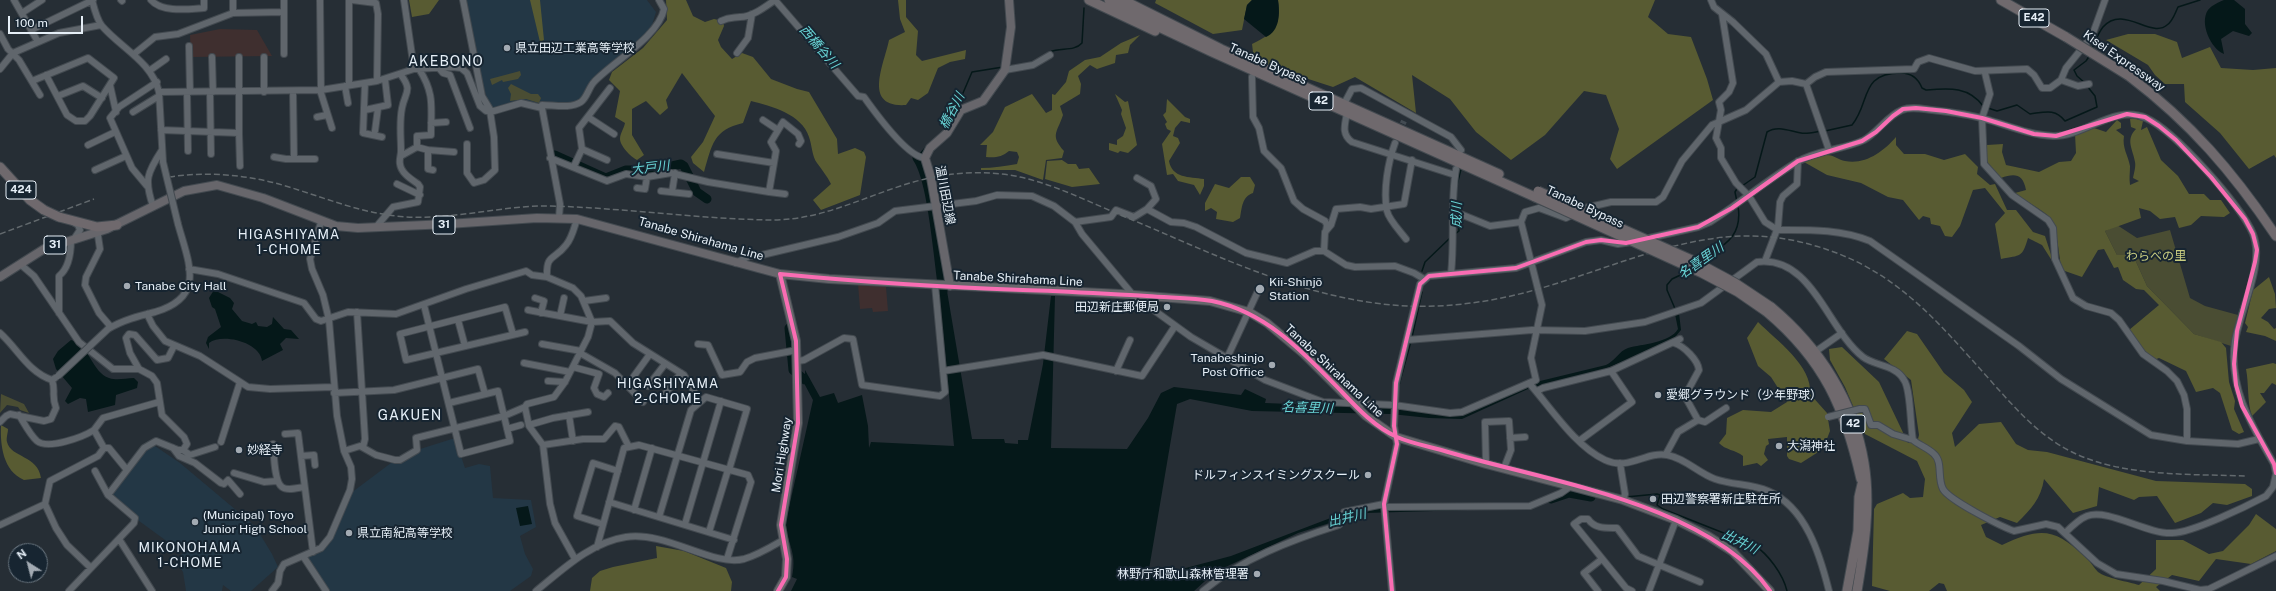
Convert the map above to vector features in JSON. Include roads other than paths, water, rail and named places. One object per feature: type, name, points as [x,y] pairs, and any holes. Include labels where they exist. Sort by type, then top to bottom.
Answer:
[{"type":"highway","points":[[1089,0],[1158,32],[1212,52]]},
{"type":"highway","name":"Tanabe Bypass","points":[[1109,0],[1161,28],[1212,52],[1346,108]]},
{"type":"highway","name":"Tanabe Bypass","points":[[1123,0],[1167,23],[1346,108],[1537,194],[1702,272],[1769,310],[1832,376],[1846,404],[1864,463],[1866,518],[1859,567],[1853,591]]},
{"type":"highway","points":[[1129,0],[1167,23]]},
{"type":"highway","name":"Kisei Expressway","points":[[2001,0],[2066,37],[2128,76],[2176,115],[2217,156],[2240,185],[2276,236]]},
{"type":"highway","name":"424","points":[[0,167],[30,200],[44,210],[58,217],[97,230],[117,225]]},
{"type":"highway","name":"Tanabe Bypass","points":[[1812,354],[1842,412],[1852,438],[1862,484],[1862,534],[1857,591]]},
{"type":"highway","name":"42","points":[[1863,591],[1870,520],[1868,479],[1864,463]]},
{"type":"highway","name":"42","points":[[1847,591],[1858,531],[1859,497],[1862,484]]},
{"type":"main road","name":"温川田辺線","points":[[948,286],[934,207],[931,178],[923,158],[930,148],[947,133],[961,110],[983,101],[1006,67],[1011,27],[1009,0]]},
{"type":"main road","name":"Tanabe Shirahama Line","points":[[117,225],[184,191],[217,184],[263,198],[321,222],[345,227],[376,227],[559,218],[577,219],[628,231],[736,263],[780,274],[948,286],[1133,295],[1210,301],[1249,312],[1282,334],[1366,416],[1396,437],[1486,464],[1571,486],[1624,497],[1708,536],[1733,552],[1770,591]]},
{"type":"main road","name":"31","points":[[0,277],[44,248],[97,230]]},
{"type":"main road","name":"Mori Highway","points":[[778,591],[786,577],[787,559],[781,525],[798,422],[798,363],[794,350],[780,274]]},
{"type":"street","points":[[14,0],[38,42]]},
{"type":"street","points":[[22,13],[42,0]]},
{"type":"street","points":[[31,30],[93,0],[101,25],[134,54],[157,82],[163,162],[190,269],[190,286],[181,300],[171,306],[110,328],[52,380]]},
{"type":"street","points":[[151,0],[157,5],[167,8],[184,9],[204,8],[204,0]]},
{"type":"street","points":[[233,0],[233,13]]},
{"type":"street","points":[[284,0],[284,54]]},
{"type":"street","points":[[348,103],[347,86],[350,0],[376,3],[378,14],[377,81]]},
{"type":"street","points":[[404,0],[417,69],[431,91],[431,135],[417,136],[416,147]]},
{"type":"street","points":[[463,0],[482,96],[491,111],[494,137],[495,170],[481,182],[474,182],[469,177],[466,144]]},
{"type":"street","points":[[542,105],[571,106],[582,101],[592,84],[607,69],[642,41],[659,21],[664,9],[659,0]]},
{"type":"street","points":[[721,21],[731,16],[740,18],[752,14],[775,0],[858,96],[864,97],[888,129],[914,153],[923,158]]},
{"type":"street","points":[[1711,0],[1714,7],[1733,22],[1766,54],[1779,82]]},
{"type":"street","points":[[736,263],[750,256],[769,254],[838,237],[878,223],[895,211],[976,201],[998,195],[1032,196],[1054,206],[1075,222],[1082,234],[1133,295],[1175,326],[1265,380],[1303,396],[1323,402],[1394,405],[1450,413],[1462,412],[1530,384],[1536,380],[1531,358],[1542,305],[1520,222],[1525,212],[1539,208],[1566,218],[1585,208],[1611,202],[1656,202],[1663,197],[1682,161],[1706,131],[1746,110],[1779,82],[1792,81],[1806,84],[1815,77],[1826,72],[1914,69],[1918,62],[1929,58],[1985,72],[2027,70],[2034,75],[2042,88],[2050,88],[2061,80],[2066,68],[2092,36],[2105,0]]},
{"type":"street","points":[[322,3],[320,90],[332,128]]},
{"type":"street","points":[[134,54],[154,37],[178,34],[233,13],[284,12]]},
{"type":"street","points":[[737,53],[748,38],[752,14]]},
{"type":"street","points":[[1722,14],[1733,83],[1729,92],[1720,102],[1721,110],[1717,124],[1716,138],[1721,148],[1721,158],[1736,183],[1749,196],[1765,222],[1776,229],[1853,234],[1870,242],[2019,346],[2061,379],[2151,435],[2187,441],[2238,444],[2259,439]]},
{"type":"street","points":[[0,69],[13,53],[38,42],[59,33],[101,25]]},
{"type":"street","points":[[0,34],[3,45],[19,60],[40,95]]},
{"type":"street","points":[[188,151],[189,46]]},
{"type":"street","points":[[1006,67],[1033,65],[1050,55]]},
{"type":"street","points":[[210,154],[212,57]]},
{"type":"street","points":[[238,57],[240,166]]},
{"type":"street","points":[[264,57],[264,92]]},
{"type":"street","points":[[32,82],[46,75],[88,58],[114,78],[86,121],[76,121],[67,115],[46,75]]},
{"type":"street","points":[[149,71],[166,59]]},
{"type":"street","points":[[438,67],[443,74],[450,75],[470,128]]},
{"type":"street","points":[[133,112],[159,94],[188,92],[320,90],[377,81],[417,69],[438,67],[461,68],[467,73],[480,106],[491,111],[521,103],[542,108],[550,158],[560,204],[559,218]]},
{"type":"street","points":[[1985,72],[1990,94],[1982,118],[1984,164],[2012,195],[2048,220],[2053,228],[2055,259],[2073,298],[2086,306],[2111,314],[2119,320],[2143,354],[2167,371],[2177,381],[2184,394],[2187,409],[2187,441]]},
{"type":"street","points":[[376,227],[393,207],[414,204],[418,202],[420,195],[418,184],[407,176],[400,164],[401,114],[402,107],[408,96],[408,84],[401,74]]},
{"type":"street","points":[[1252,78],[1253,117],[1259,128],[1264,151],[1282,168],[1294,201],[1303,209],[1325,221],[1327,225],[1324,251]]},
{"type":"street","points":[[365,110],[388,105],[385,79]]},
{"type":"street","points":[[2061,80],[2082,86],[2089,84]]},
{"type":"street","points":[[154,206],[147,186],[132,168],[126,156],[110,118],[157,82]]},
{"type":"street","points":[[365,83],[363,133],[382,137]]},
{"type":"street","points":[[1806,84],[1829,150]]},
{"type":"street","points":[[110,85],[116,112]]},
{"type":"street","points":[[58,96],[83,86],[102,98]]},
{"type":"street","points":[[574,165],[582,149],[579,128],[610,88]]},
{"type":"street","points":[[1451,274],[1454,247],[1453,211],[1456,172],[1352,142],[1346,138],[1346,108],[1352,89],[1361,88],[1451,137],[1460,150]]},
{"type":"street","points":[[293,91],[294,159]]},
{"type":"street","points":[[375,131],[378,108]]},
{"type":"street","points":[[1392,591],[1385,506],[1397,444],[1394,419],[1396,383],[1420,284],[1424,279],[1429,276],[1516,268],[1586,242],[1601,240],[1626,243],[1698,227],[1732,208],[1798,161],[1829,150],[1862,141],[1876,132],[1903,109],[1931,109],[1982,118],[2034,134],[2056,136],[2128,114],[2145,117],[2165,130],[2211,177],[2245,219],[2253,234],[2257,250],[2235,342],[2234,364],[2236,385],[2242,406],[2274,464],[2276,474],[2273,487],[2266,496],[2189,530],[2174,534],[2154,532],[2104,515],[2095,514],[2085,516],[2065,533]]},
{"type":"street","points":[[1404,121],[1407,114]]},
{"type":"street","points":[[318,117],[327,115]]},
{"type":"street","points":[[588,117],[614,134]]},
{"type":"street","points":[[763,120],[778,130]]},
{"type":"street","points":[[431,123],[446,122]]},
{"type":"street","points":[[769,192],[776,151],[770,142],[783,122],[798,134],[801,140],[799,144]]},
{"type":"street","points":[[161,130],[239,133]]},
{"type":"street","points":[[88,145],[115,132]]},
{"type":"street","points":[[1395,143],[1391,153],[1387,212],[1406,239]]},
{"type":"street","points":[[401,156],[416,147],[428,150],[454,152]]},
{"type":"street","points":[[582,149],[607,160]]},
{"type":"street","points":[[147,186],[154,162],[162,150]]},
{"type":"street","points":[[428,150],[428,169],[433,170]]},
{"type":"street","points":[[717,154],[774,163]]},
{"type":"street","points":[[95,170],[126,156]]},
{"type":"street","points":[[274,157],[314,159]]},
{"type":"street","points":[[550,158],[574,165],[607,181],[626,174],[647,178],[674,173],[708,182],[785,194]]},
{"type":"street","points":[[1326,231],[1331,225],[1336,209],[1360,207],[1371,209],[1404,204],[1412,160]]},
{"type":"street","points":[[1765,261],[1776,229],[1780,202],[1783,196],[1797,184],[1798,161]]},
{"type":"street","points":[[672,192],[674,173]]},
{"type":"street","points":[[636,188],[645,189],[647,178]]},
{"type":"street","points":[[1075,222],[1110,217],[1116,210],[1134,216],[1147,209],[1156,199],[1151,186],[1137,178]]},
{"type":"street","points":[[397,184],[420,195]]},
{"type":"street","points":[[661,191],[689,194]]},
{"type":"street","points":[[1147,209],[1171,222],[1184,223],[1196,227],[1246,254],[1287,263],[1315,251],[1324,251],[1346,264],[1356,267],[1395,266],[1414,273],[1424,279]]},
{"type":"street","points":[[1453,211],[1490,226],[1520,222]]},
{"type":"street","points":[[547,277],[546,263],[550,257],[567,244],[577,219]]},
{"type":"street","points":[[59,314],[59,276],[64,272],[67,264],[71,252],[72,239],[80,230],[78,225],[72,222]]},
{"type":"street","points":[[272,591],[278,583],[280,571],[284,564],[321,548],[330,537],[350,490],[351,467],[344,450],[333,390],[329,320],[323,295],[312,269],[310,259],[321,222]]},
{"type":"street","points":[[97,230],[100,249],[86,278],[85,285],[99,313],[110,328]]},
{"type":"street","points":[[1407,340],[1538,330],[1585,331],[1645,322],[1701,302],[1751,265],[1765,261],[1777,264],[1803,278],[1842,333],[1862,356],[1895,370],[1905,380],[1913,440]]},
{"type":"street","points":[[20,264],[34,276],[79,342],[109,366],[118,370],[139,369],[152,376],[157,383],[159,409],[165,420],[186,440],[187,444],[184,450]]},
{"type":"street","points":[[190,269],[218,274],[304,303],[316,319],[321,321],[329,320],[333,316],[348,312],[396,314],[424,305],[431,301],[526,271],[532,274],[547,277],[573,288],[582,296],[592,322],[588,337],[572,370],[554,397],[527,404],[525,407],[504,416],[416,438],[417,450],[400,460],[385,458],[363,447],[355,446],[344,450]]},
{"type":"street","points":[[798,363],[844,338],[853,339],[862,385],[940,396],[945,392],[936,285]]},
{"type":"street","points":[[1227,358],[1258,291]]},
{"type":"street","points":[[535,298],[544,301],[541,313]]},
{"type":"street","points":[[560,316],[564,298]]},
{"type":"street","points":[[584,301],[606,298]]},
{"type":"street","points":[[424,305],[461,454],[510,441],[498,391],[449,404]]},
{"type":"street","points":[[513,334],[505,307],[400,334],[406,360],[525,332]]},
{"type":"street","points":[[528,310],[592,322],[610,321],[623,336],[681,373],[695,393]]},
{"type":"street","points":[[357,312],[365,439],[363,447]]},
{"type":"street","points":[[147,314],[156,331],[165,341],[200,356],[248,387],[256,389],[361,392],[394,390],[478,369],[485,394]]},
{"type":"street","points":[[458,320],[465,346]]},
{"type":"street","points":[[943,371],[1043,355],[1142,376],[1175,326]]},
{"type":"street","points":[[0,333],[29,366],[40,375],[52,380],[55,387],[52,399],[56,408],[51,419],[44,421],[10,414],[0,422]]},
{"type":"street","points":[[1812,354],[1842,333]]},
{"type":"street","points":[[139,369],[127,346],[126,338],[129,334],[135,335],[157,360],[168,358],[174,346]]},
{"type":"street","points":[[1116,370],[1130,340]]},
{"type":"street","points":[[1536,390],[1611,371],[1677,341],[1698,366],[1698,370],[1686,394],[1687,400],[1698,420],[1705,422],[1726,408]]},
{"type":"street","points":[[542,344],[580,352],[615,373],[643,402]]},
{"type":"street","points":[[698,344],[708,345],[722,375],[740,372],[747,362],[755,358],[794,350]]},
{"type":"street","points":[[634,376],[650,354]]},
{"type":"street","points":[[524,363],[599,374],[594,388],[597,394],[604,396],[608,393]]},
{"type":"street","points":[[648,386],[665,364]]},
{"type":"street","points":[[1579,441],[1632,402],[1611,371]]},
{"type":"street","points":[[661,399],[681,373]]},
{"type":"street","points":[[548,381],[565,382]]},
{"type":"street","points":[[221,442],[240,382]]},
{"type":"street","points":[[1530,384],[1583,446],[1606,460],[1620,463],[1630,463],[1666,454],[1677,458],[1697,471],[1716,480],[1768,491],[1781,498],[1798,515],[1812,537],[1829,591]]},
{"type":"street","points":[[659,517],[691,410],[706,397],[722,401],[747,409],[709,532]]},
{"type":"street","points":[[685,524],[702,462],[722,401]]},
{"type":"street","points":[[19,415],[37,441],[46,445],[84,437],[94,430],[103,418],[159,402]]},
{"type":"street","points":[[525,407],[529,425],[543,446],[550,504],[555,523],[575,559]]},
{"type":"street","points":[[1828,416],[1865,408],[1871,425],[1878,425],[1893,434],[1913,440],[1934,454],[1938,461],[1940,483],[1944,491],[1959,502],[2014,531],[2046,524],[2058,527],[2097,563],[2116,574],[2163,581],[2188,589],[2209,589],[2276,556]]},
{"type":"street","points":[[529,425],[588,412]]},
{"type":"street","points":[[569,415],[573,441]]},
{"type":"street","points":[[1666,454],[1678,432],[1698,420]]},
{"type":"street","points":[[1486,464],[1485,422],[1509,421],[1511,450],[1504,468]]},
{"type":"street","points":[[507,429],[521,425]]},
{"type":"street","points":[[543,446],[573,441],[604,439],[615,426],[619,428],[629,447]]},
{"type":"street","points":[[94,430],[104,448],[108,448],[128,470]]},
{"type":"street","points":[[285,434],[298,433],[313,552]]},
{"type":"street","points":[[1510,438],[1525,437]]},
{"type":"street","points":[[108,494],[144,448],[150,443],[161,442],[173,448],[184,450],[190,455],[215,447]]},
{"type":"street","points":[[273,444],[277,481],[282,487],[290,489],[304,487]]},
{"type":"street","points":[[596,547],[624,448],[639,445],[748,475],[751,482],[727,560]]},
{"type":"street","points":[[91,568],[64,540],[45,504],[50,480],[98,456],[104,448]]},
{"type":"street","points":[[173,448],[179,456],[195,463],[221,483],[224,484],[228,480],[230,481],[240,494]]},
{"type":"street","points":[[634,510],[652,448]]},
{"type":"street","points":[[301,456],[314,455],[315,465]]},
{"type":"street","points":[[602,524],[577,516],[593,463],[618,471]]},
{"type":"street","points":[[1620,463],[1624,497]]},
{"type":"street","points":[[69,591],[134,523],[135,518],[108,494],[95,471]]},
{"type":"street","points":[[234,473],[264,482],[277,481]]},
{"type":"street","points":[[1204,591],[1222,575],[1241,564],[1297,538],[1339,525],[1342,521],[1344,512],[1385,506],[1530,506],[1561,493],[1571,486]]},
{"type":"street","points":[[609,502],[734,540]]},
{"type":"street","points":[[0,525],[45,504]]},
{"type":"street","points":[[1632,591],[1626,588],[1574,524],[1578,520],[1588,519],[1592,525],[1600,528],[1616,528],[1638,556],[1700,582]]},
{"type":"street","points":[[1649,591],[1676,520]]},
{"type":"street","points":[[536,591],[575,559],[596,547],[625,537],[643,536],[665,539],[727,560],[743,559],[756,555],[783,540]]},
{"type":"street","points":[[119,539],[152,591]]},
{"type":"street","points":[[304,556],[326,591]]},
{"type":"street","points":[[1598,591],[1584,573],[1602,559]]},
{"type":"water","points":[[1252,0],[1278,0],[1278,21],[1274,31],[1266,37],[1244,19],[1247,5]]},
{"type":"water","points":[[2224,0],[2234,0],[2245,9],[2245,24],[2252,33],[2249,36],[2233,31],[2221,39],[2224,54],[2215,47],[2211,41],[2205,22],[2208,10]]},
{"type":"water","points":[[214,290],[230,298],[234,303],[232,309],[242,321],[252,324],[256,322],[258,326],[267,327],[272,324],[273,317],[284,329],[291,330],[299,339],[286,338],[280,344],[283,350],[262,361],[260,354],[255,349],[240,341],[231,339],[215,340],[209,343],[209,349],[206,343],[208,337],[221,327],[215,309],[212,307],[209,298]]},
{"type":"water","points":[[939,291],[947,291],[972,439],[1004,439],[1005,443],[1018,444],[1018,440],[1028,440],[1043,364],[1051,296],[1055,296],[1051,448],[1127,449],[1148,418],[1161,393],[1174,387],[1241,395],[1245,389],[1266,399],[1265,403],[1389,408],[1456,415],[1536,382],[1606,365],[1625,349],[1669,337],[1678,329],[1675,314],[1679,313],[1681,330],[1670,343],[1602,370],[1528,389],[1462,419],[1429,418],[1391,414],[1252,411],[1190,399],[1177,404],[1148,575],[1182,569],[1231,556],[1341,514],[1377,508],[1503,507],[1502,509],[1366,513],[1339,520],[1298,533],[1215,572],[1194,591],[791,591],[797,579],[792,577],[793,560],[787,535],[786,521],[813,400],[805,385],[805,370],[820,397],[834,393],[838,403],[862,395],[868,426],[869,448],[871,442],[954,446]]},
{"type":"water","points":[[71,340],[83,348],[103,375],[115,379],[134,378],[138,382],[137,388],[116,395],[115,405],[88,412],[86,399],[80,398],[68,404],[65,401],[72,388],[56,369],[53,359],[58,351]]},
{"type":"water","points":[[528,506],[532,524],[520,526],[516,508]]},
{"type":"waterway","name":"西橋谷川","points":[[779,0],[847,79]]},
{"type":"waterway","name":"名喜里川","points":[[2092,49],[2101,29],[2111,21],[2119,19],[2128,20],[2153,28],[2160,28],[2167,25],[2171,21],[2178,7],[2200,0]]},
{"type":"waterway","name":"橋谷川","points":[[1050,52],[1075,48],[1082,43],[1084,8]]},
{"type":"waterway","name":"名喜里川","points":[[2085,83],[2077,76],[2074,70],[2086,61],[2090,55]]},
{"type":"waterway","name":"橋谷川","points":[[954,114],[972,72],[1003,67]]},
{"type":"waterway","name":"名喜里川","points":[[1825,131],[1852,125],[1858,116],[1872,83],[1878,78],[1888,74],[1905,73],[1911,75],[1919,81],[1922,88],[1926,90],[1951,89],[1965,92],[1972,95],[1984,107]]},
{"type":"waterway","name":"名喜里川","points":[[1988,108],[1997,111],[2017,105],[2030,114],[2049,112],[2057,114],[2065,121],[2097,107],[2095,96],[2087,86]]},
{"type":"waterway","name":"名喜里川","points":[[1742,186],[1755,177],[1767,132],[1775,129],[1784,129],[1803,133],[1821,131]]},
{"type":"waterway","name":"橋谷川","points":[[919,155],[927,146]]},
{"type":"waterway","name":"大戸川","points":[[555,155],[606,178],[626,170],[654,170],[681,164],[684,166],[697,192],[707,199]]},
{"type":"waterway","name":"橋谷川","points":[[917,158],[923,169],[931,202],[943,291]]},
{"type":"waterway","name":"成川","points":[[1457,185],[1461,169]]},
{"type":"waterway","name":"名喜里川","points":[[1737,202],[1735,192],[1738,187]]},
{"type":"waterway","name":"成川","points":[[1456,192],[1457,210]]},
{"type":"waterway","name":"名喜里川","points":[[1701,261],[1724,245],[1735,233],[1739,217],[1738,206]]},
{"type":"waterway","name":"成川","points":[[1455,234],[1459,231],[1458,214]]},
{"type":"waterway","name":"成川","points":[[1422,271],[1425,262],[1450,238]]},
{"type":"waterway","name":"名喜里川","points":[[1676,311],[1667,290],[1667,285],[1672,279],[1689,271]]},
{"type":"waterway","name":"成川","points":[[1412,337],[1422,292]]},
{"type":"waterway","name":"大戸川","points":[[789,328],[793,370],[805,380]]},
{"type":"waterway","name":"成川","points":[[1399,385],[1411,341]]},
{"type":"waterway","name":"出井川","points":[[1551,499],[1569,493],[1591,497]]},
{"type":"waterway","name":"出井川","points":[[1626,497],[1660,495],[1657,505],[1663,509],[1754,545],[1774,565],[1782,578],[1787,591]]},
{"type":"tunnel","points":[[1399,132],[1404,121]]},
{"type":"railway","points":[[169,177],[200,174],[245,177],[289,187],[355,208],[396,216],[435,217],[532,206],[551,206],[717,218],[772,220],[811,216],[848,205],[902,185],[933,177],[970,173],[995,173],[1033,180],[1059,189],[1226,260],[1297,285],[1333,295],[1369,302],[1407,306],[1457,305],[1506,297],[1538,289],[1665,248],[1697,241],[1730,237],[1763,236],[1796,241],[1828,250],[1857,262],[1882,276],[1927,312],[2028,420],[2048,438],[2072,452],[2092,460],[2135,470],[2158,473],[2247,476]]},
{"type":"railway","points":[[0,234],[94,199]]},
{"type":"place","name":"県立田辺工業高等学校","points":[[507,48]]},
{"type":"place","name":"Tanabe City Hall","points":[[127,286]]},
{"type":"place","name":"Kii-Shinjō Station","points":[[1260,289]]},
{"type":"place","name":"田辺新庄郵便局","points":[[1167,307]]},
{"type":"place","name":"Tanabeshinjo Post Office","points":[[1272,365]]},
{"type":"place","name":"愛郷グラウンド（少年野球）","points":[[1658,395]]},
{"type":"place","name":"大潟神社","points":[[1779,446]]},
{"type":"place","name":"妙経寺","points":[[239,450]]},
{"type":"place","name":"ドルフィンスイミングスクール","points":[[1368,475]]},
{"type":"place","name":"田辺警察署新庄駐在所","points":[[1653,499]]},
{"type":"place","name":"(Municipal) Toyo Junior High School","points":[[195,522]]},
{"type":"place","name":"県立南紀高等学校","points":[[349,533]]},
{"type":"place","name":"林野庁和歌山森林管理署","points":[[1257,574]]},
{"type":"district","name":"AKEBONO","points":[[446,62]]},
{"type":"district","name":"HIGASHIYAMA 1-CHOME","points":[[289,242]]},
{"type":"district","name":"HIGASHIYAMA 2-CHOME","points":[[668,392]]},
{"type":"district","name":"GAKUEN","points":[[410,416]]},
{"type":"district","name":"MIKONOHAMA 1-CHOME","points":[[190,556]]},
{"type":"park label","name":"わらべの里","points":[[2156,256]]}]
